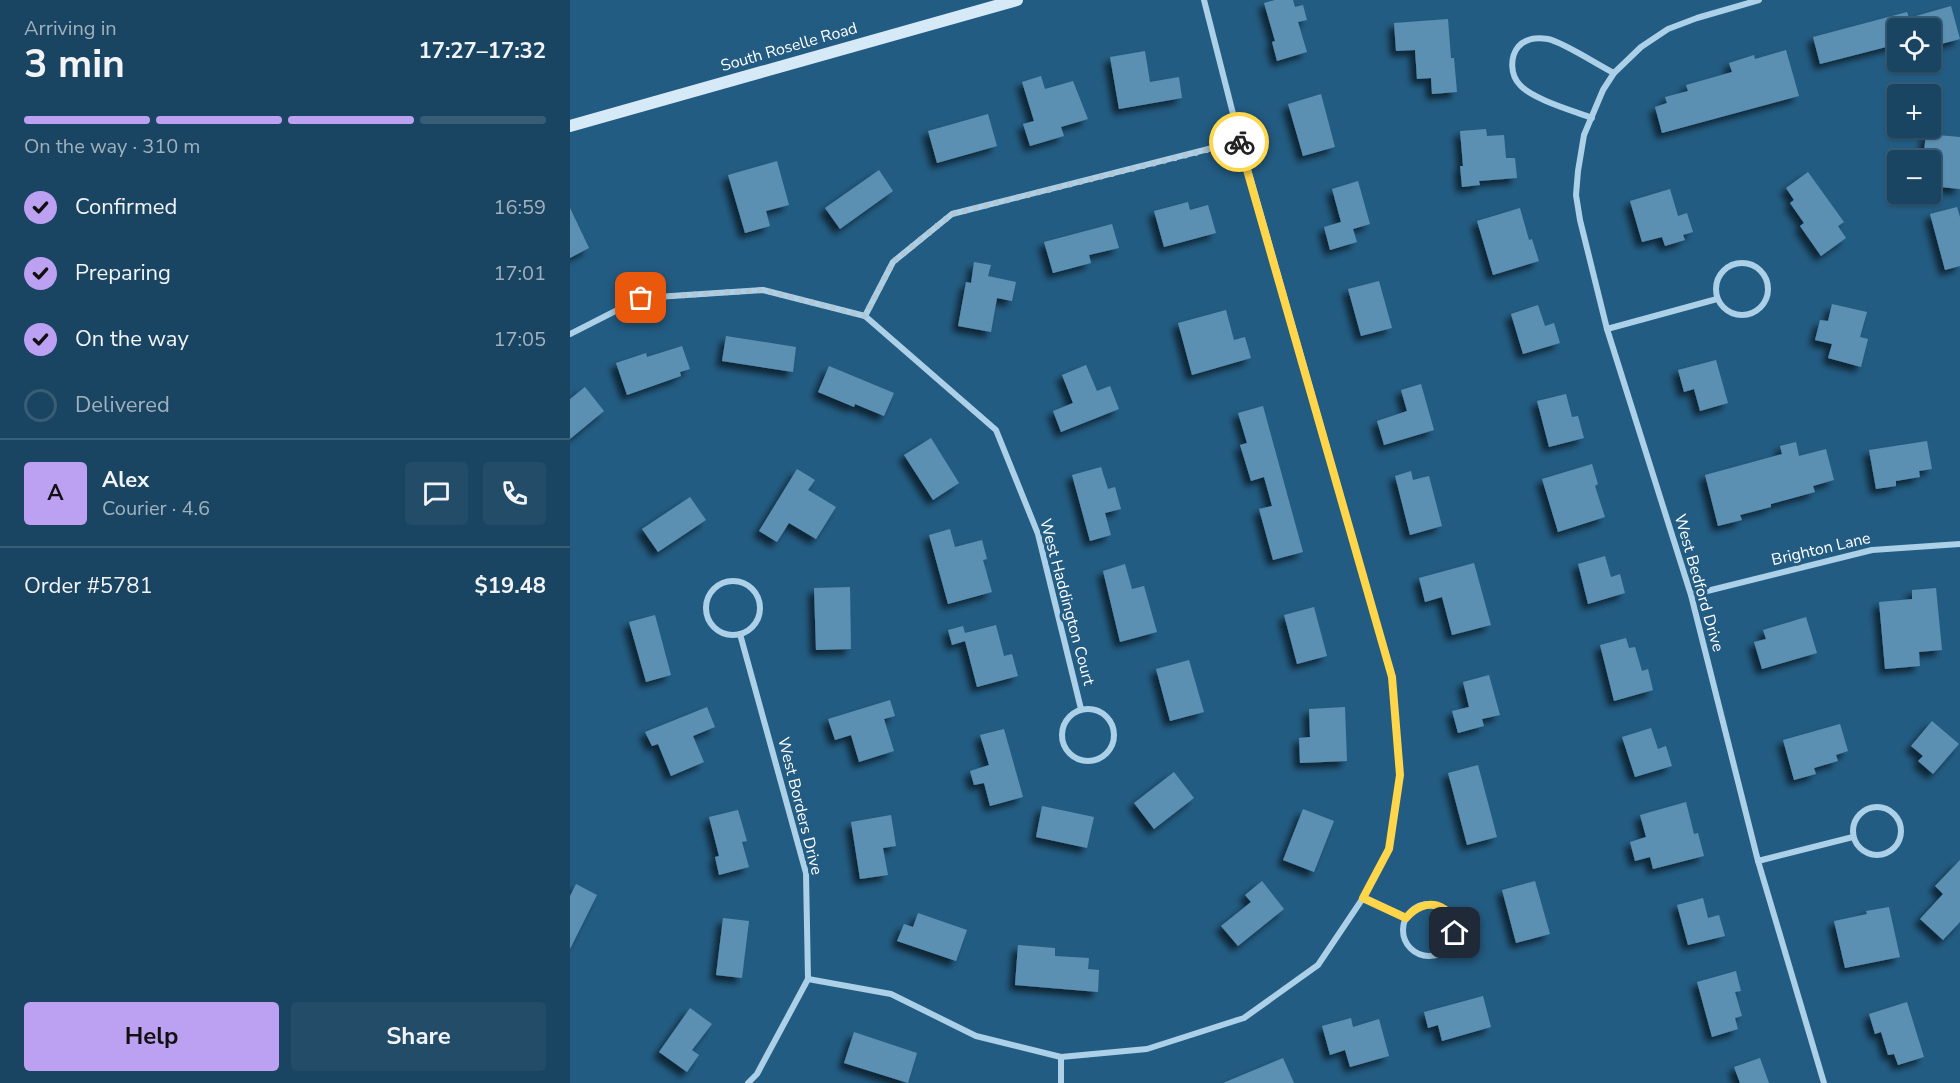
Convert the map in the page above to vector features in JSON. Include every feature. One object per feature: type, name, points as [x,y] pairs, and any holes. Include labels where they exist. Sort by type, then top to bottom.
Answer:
[{"type":"main road","name":"South Roselle Road","points":[[570,126],[1017,0]]},
{"type":"street","points":[[748,1083],[757,1074],[808,979],[891,994],[976,1036],[1062,1057],[1147,1049],[1244,1018],[1318,965],[1363,898],[1389,849],[1400,775],[1392,677],[1240,141],[1204,0]]},
{"type":"street","name":"West Bedford Drive","points":[[1759,0],[1697,18],[1668,30],[1641,47],[1614,73],[1602,90],[1584,135],[1576,195],[1607,329],[1691,595],[1758,861],[1824,1083]]},
{"type":"street","points":[[1592,118],[1537,96],[1519,85],[1511,65],[1514,53],[1523,41],[1535,38],[1550,39],[1614,73]]},
{"type":"street","points":[[570,334],[641,298],[763,290],[865,316],[893,262],[952,214],[1240,141]]},
{"type":"street","points":[[1743,263],[1755,266],[1767,281],[1768,291],[1765,302],[1760,309],[1747,316],[1729,313],[1717,299],[1715,290],[1717,281],[1725,268],[1733,264],[1743,263]]},
{"type":"street","points":[[1607,329],[1717,299]]},
{"type":"street","name":"West Haddington Court","points":[[865,316],[996,429],[1038,534],[1080,709]]},
{"type":"street","name":"Brighton Lane","points":[[1691,595],[1872,550],[1960,544]]},
{"type":"street","points":[[737,580],[747,584],[760,600],[757,621],[750,629],[740,634],[730,635],[720,632],[707,615],[706,604],[710,594],[726,581],[737,580]]},
{"type":"street","name":"West Borders Drive","points":[[740,634],[806,873],[808,979]]},
{"type":"street","name":"West Haddington Court","points":[[1091,708],[1101,711],[1114,727],[1115,738],[1112,748],[1105,756],[1096,760],[1086,762],[1076,758],[1068,752],[1063,742],[1062,732],[1065,722],[1071,714],[1080,709],[1091,708]]},
{"type":"street","points":[[1871,807],[1890,810],[1897,816],[1901,825],[1902,834],[1899,843],[1892,851],[1884,855],[1874,856],[1865,852],[1853,837],[1856,819],[1871,807]]},
{"type":"street","points":[[1758,861],[1853,837]]},
{"type":"street","points":[[1363,898],[1406,918]]},
{"type":"street","points":[[1432,904],[1442,908],[1450,914],[1455,923],[1452,943],[1446,951],[1437,956],[1417,954],[1404,938],[1403,928],[1406,918],[1422,905],[1432,904]]},
{"type":"street","points":[[1061,1083],[1062,1057]]},
{"type":"building","points":[[1275,0],[1293,0],[1295,7],[1303,5],[1307,20],[1298,22],[1307,52],[1277,61],[1272,42],[1275,41],[1264,3]]},
{"type":"building","points":[[1951,6],[1960,39],[1941,44],[1941,18],[1909,18]]},
{"type":"building","points":[[1907,12],[1909,18],[1887,18],[1887,47],[1820,64],[1813,37]]},
{"type":"building","points":[[1448,19],[1457,92],[1432,94],[1431,78],[1417,79],[1415,50],[1396,51],[1394,23]]},
{"type":"building","points":[[1786,50],[1799,96],[1662,133],[1655,107],[1667,103],[1665,97],[1688,91],[1686,85],[1732,72],[1729,63],[1754,55],[1755,59]]},
{"type":"building","points":[[1145,51],[1150,82],[1179,77],[1182,98],[1119,109],[1110,57]]},
{"type":"building","points":[[1041,76],[1045,89],[1073,81],[1088,119],[1061,127],[1064,136],[1030,146],[1023,124],[1034,121],[1022,82]]},
{"type":"building","points":[[1321,94],[1335,147],[1303,156],[1288,104]]},
{"type":"building","points":[[988,114],[997,146],[937,163],[928,131]]},
{"type":"building","points":[[1486,129],[1487,136],[1504,135],[1506,158],[1515,158],[1517,178],[1479,181],[1480,185],[1462,187],[1460,131]]},
{"type":"building","points":[[1941,135],[1960,137],[1960,189],[1941,187],[1941,150],[1924,150],[1926,138],[1941,138]]},
{"type":"building","points":[[777,161],[789,205],[766,211],[770,226],[745,233],[728,175]]},
{"type":"building","points":[[879,170],[893,191],[840,229],[825,208]]},
{"type":"building","points":[[1808,172],[1844,222],[1838,226],[1846,238],[1821,256],[1800,226],[1804,223],[1790,203],[1794,200],[1786,188]]},
{"type":"building","points":[[1358,181],[1370,224],[1353,229],[1357,242],[1330,250],[1324,227],[1341,222],[1332,189]]},
{"type":"building","points":[[1670,189],[1678,216],[1687,213],[1693,232],[1683,235],[1685,240],[1665,246],[1662,237],[1642,242],[1630,201]]},
{"type":"building","points":[[1188,202],[1190,210],[1208,205],[1216,233],[1164,247],[1154,211]]},
{"type":"building","points":[[1957,207],[1960,217],[1960,266],[1945,270],[1930,214]]},
{"type":"building","points":[[570,208],[589,248],[570,258]]},
{"type":"building","points":[[1520,208],[1529,240],[1532,239],[1539,261],[1493,275],[1477,221]]},
{"type":"building","points":[[1112,224],[1119,248],[1089,255],[1091,263],[1053,273],[1044,242]]},
{"type":"building","points":[[974,262],[991,265],[988,276],[1016,282],[1012,301],[997,298],[991,332],[958,326],[966,282],[971,283]]},
{"type":"building","points":[[1379,281],[1392,328],[1361,336],[1348,289]]},
{"type":"building","points":[[1832,304],[1867,312],[1860,337],[1868,339],[1861,367],[1828,358],[1832,344],[1815,340],[1820,320],[1828,321]]},
{"type":"building","points":[[1538,305],[1545,326],[1554,323],[1560,343],[1523,354],[1511,314]]},
{"type":"building","points":[[1226,310],[1234,340],[1245,337],[1251,358],[1192,375],[1178,323]]},
{"type":"building","points":[[726,336],[796,347],[793,372],[722,361]]},
{"type":"building","points":[[682,346],[690,369],[680,372],[681,376],[627,395],[616,363],[646,353],[647,357]]},
{"type":"building","points":[[1716,360],[1728,403],[1700,411],[1694,389],[1684,392],[1678,370]]},
{"type":"building","points":[[1086,365],[1097,391],[1110,386],[1119,409],[1061,432],[1053,411],[1073,403],[1062,375]]},
{"type":"building","points":[[829,366],[894,393],[884,416],[818,392]]},
{"type":"building","points":[[1421,384],[1434,430],[1384,445],[1377,421],[1407,411],[1401,390]]},
{"type":"building","points":[[585,387],[604,411],[570,439],[570,399]]},
{"type":"building","points":[[1566,394],[1572,417],[1578,416],[1584,438],[1549,447],[1537,401]]},
{"type":"building","points":[[1263,406],[1303,552],[1273,560],[1259,509],[1272,506],[1264,477],[1251,481],[1240,445],[1247,443],[1238,413]]},
{"type":"building","points":[[931,438],[959,483],[933,500],[904,455]]},
{"type":"building","points":[[1927,441],[1932,469],[1919,471],[1920,477],[1896,481],[1896,486],[1876,489],[1869,450]]},
{"type":"building","points":[[1796,442],[1799,456],[1826,449],[1834,480],[1813,486],[1815,492],[1771,504],[1771,507],[1740,515],[1742,520],[1718,526],[1705,475],[1782,454],[1780,446]]},
{"type":"building","points":[[1592,464],[1598,484],[1595,486],[1605,517],[1558,532],[1542,479]]},
{"type":"building","points":[[1101,467],[1108,489],[1115,487],[1121,509],[1105,513],[1111,535],[1090,541],[1072,475]]},
{"type":"building","points":[[797,469],[815,480],[808,490],[836,507],[816,539],[789,523],[777,542],[759,531]]},
{"type":"building","points":[[1411,471],[1413,480],[1429,476],[1442,526],[1410,535],[1395,476]]},
{"type":"building","points":[[690,497],[706,520],[658,552],[642,529]]},
{"type":"building","points":[[950,529],[955,547],[982,540],[987,559],[983,560],[992,592],[948,604],[929,535]]},
{"type":"building","points":[[1605,556],[1611,577],[1620,574],[1625,593],[1588,604],[1578,564]]},
{"type":"building","points":[[1474,563],[1491,625],[1452,635],[1442,597],[1425,602],[1419,578]]},
{"type":"building","points":[[1125,564],[1132,589],[1144,586],[1157,632],[1120,642],[1103,571]]},
{"type":"building","points":[[850,587],[851,649],[816,650],[814,588]]},
{"type":"building","points":[[1936,588],[1942,650],[1919,652],[1920,666],[1885,669],[1879,602],[1912,599],[1912,590]]},
{"type":"building","points":[[1314,607],[1327,656],[1297,664],[1284,615]]},
{"type":"building","points":[[655,615],[671,675],[646,682],[629,622]]},
{"type":"building","points":[[1806,617],[1817,653],[1762,669],[1754,642],[1766,639],[1763,630]]},
{"type":"building","points":[[996,625],[1004,656],[1012,654],[1018,676],[977,687],[965,641],[952,645],[948,630],[963,626],[965,633]]},
{"type":"building","points":[[1626,638],[1629,648],[1635,647],[1642,671],[1648,669],[1653,690],[1614,701],[1600,645]]},
{"type":"building","points":[[1189,660],[1204,712],[1170,721],[1156,669]]},
{"type":"building","points":[[1489,675],[1500,715],[1482,719],[1484,726],[1458,733],[1452,711],[1469,707],[1463,682]]},
{"type":"building","points":[[890,700],[895,716],[884,719],[894,751],[859,762],[851,735],[835,740],[828,719]]},
{"type":"building","points":[[707,707],[715,727],[693,736],[704,762],[671,776],[658,744],[652,746],[645,732]]},
{"type":"building","points":[[1345,707],[1347,761],[1300,763],[1299,738],[1310,737],[1309,709]]},
{"type":"building","points":[[1932,721],[1959,744],[1933,774],[1918,761],[1923,756],[1911,746]]},
{"type":"building","points":[[1840,724],[1848,751],[1836,755],[1838,761],[1814,768],[1816,774],[1794,780],[1783,740]]},
{"type":"building","points":[[1651,728],[1658,749],[1666,746],[1672,766],[1635,777],[1622,737]]},
{"type":"building","points":[[1004,729],[1023,797],[990,806],[984,783],[974,785],[970,771],[989,765],[980,735]]},
{"type":"building","points":[[1478,765],[1497,837],[1467,845],[1448,773]]},
{"type":"building","points":[[1174,772],[1194,798],[1154,829],[1134,803]]},
{"type":"building","points":[[1686,802],[1694,834],[1698,833],[1704,856],[1653,869],[1650,857],[1635,861],[1630,842],[1646,837],[1640,815]]},
{"type":"building","points":[[1042,806],[1094,817],[1087,848],[1036,837]]},
{"type":"building","points":[[1303,809],[1334,821],[1314,872],[1283,860]]},
{"type":"building","points":[[738,810],[747,841],[742,842],[749,867],[719,875],[715,857],[719,856],[709,817]]},
{"type":"building","points":[[891,815],[896,846],[883,848],[888,875],[860,879],[851,822]]},
{"type":"building","points":[[1960,860],[1960,922],[1943,940],[1920,919],[1943,894],[1935,886]]},
{"type":"building","points":[[1262,881],[1284,909],[1238,946],[1221,926],[1251,902],[1245,895]]},
{"type":"building","points":[[1535,881],[1550,934],[1516,943],[1502,890]]},
{"type":"building","points":[[576,884],[597,895],[570,949],[570,896]]},
{"type":"building","points":[[1703,898],[1708,918],[1719,915],[1725,936],[1688,945],[1677,905]]},
{"type":"building","points":[[1889,907],[1900,957],[1845,968],[1834,921]]},
{"type":"building","points":[[918,913],[967,930],[956,961],[897,941],[904,924],[913,927]]},
{"type":"building","points":[[723,918],[749,921],[742,978],[716,975]]},
{"type":"building","points":[[1018,945],[1055,948],[1055,956],[1089,958],[1088,969],[1099,970],[1098,992],[1015,985]]},
{"type":"building","points":[[1736,971],[1741,991],[1735,992],[1742,1016],[1735,1018],[1738,1029],[1712,1037],[1697,982]]},
{"type":"building","points":[[1483,996],[1491,1027],[1442,1041],[1438,1025],[1428,1028],[1424,1012]]},
{"type":"building","points":[[1907,1002],[1924,1057],[1898,1065],[1894,1054],[1888,1055],[1881,1032],[1875,1034],[1869,1014]]},
{"type":"building","points":[[690,1008],[712,1024],[692,1050],[699,1055],[687,1072],[659,1052]]},
{"type":"building","points":[[1351,1018],[1353,1027],[1379,1019],[1389,1056],[1350,1067],[1345,1050],[1330,1055],[1322,1026]]},
{"type":"building","points":[[854,1032],[917,1053],[908,1083],[844,1063]]},
{"type":"building","points":[[1283,1058],[1294,1083],[1223,1083]]},
{"type":"building","points":[[1760,1058],[1769,1083],[1740,1083],[1734,1067]]},
{"type":"way so far","points":[[641,298],[763,290],[865,316],[893,262],[952,214],[1239,142]]},
{"type":"route","points":[[1239,142],[1392,677],[1400,775],[1389,849],[1363,898],[1406,918],[1422,905],[1432,904],[1450,914],[1455,923],[1455,933]]}]
